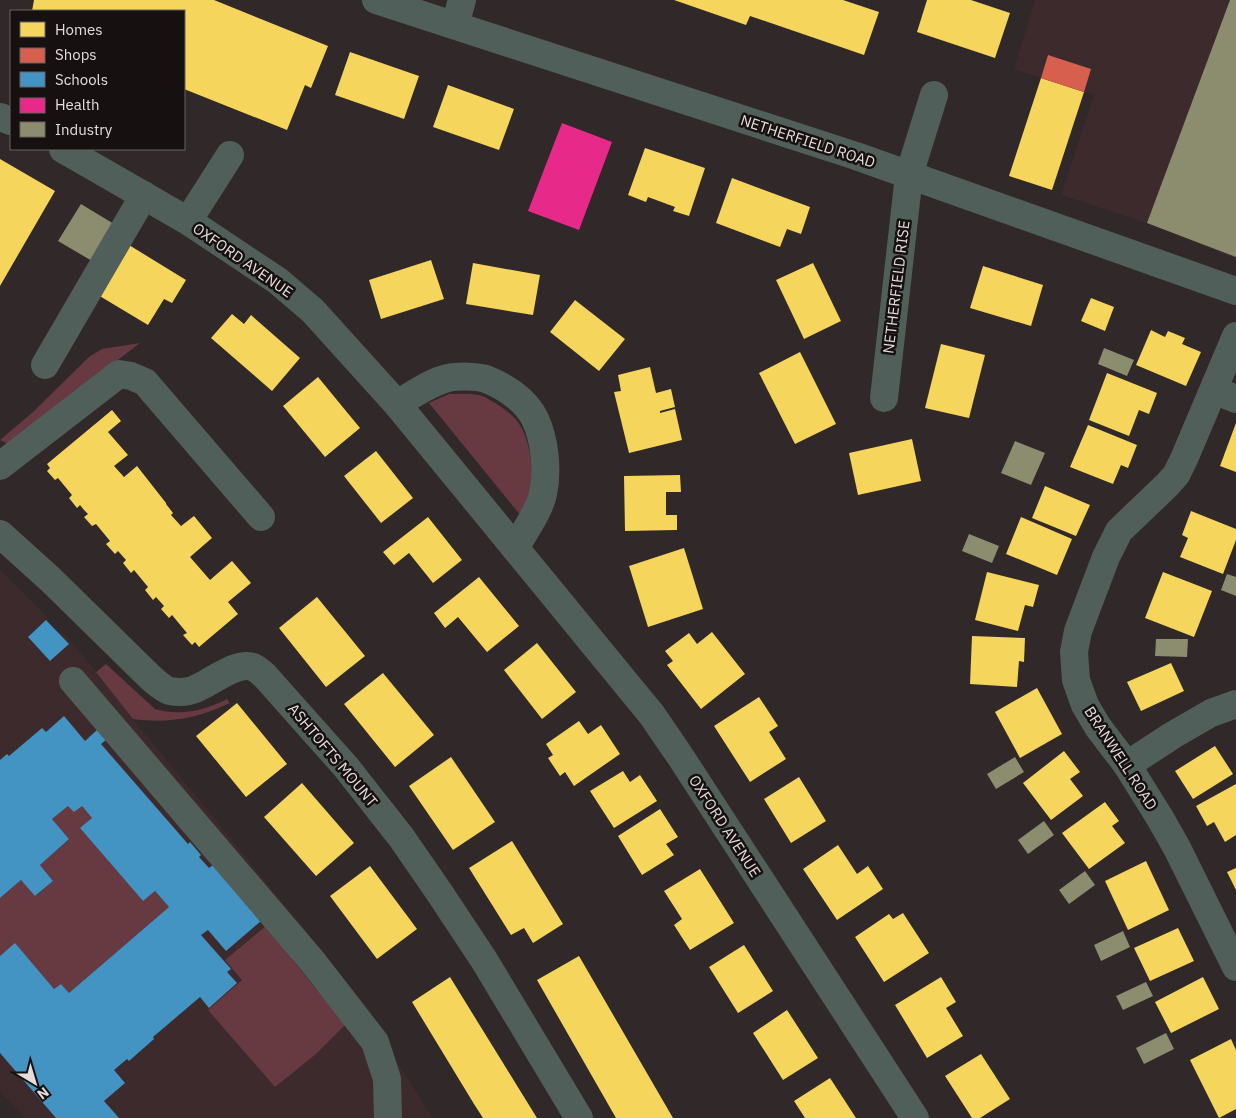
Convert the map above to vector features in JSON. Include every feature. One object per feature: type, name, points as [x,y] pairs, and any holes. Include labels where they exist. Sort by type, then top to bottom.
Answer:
[{"type":"street","name":"NETHERFIELD ROAD","points":[[376,0],[458,12],[559,60],[795,136],[1236,291]]},
{"type":"street","name":"NETHERFIELD RISE","points":[[884,398],[909,175],[934,95]]},
{"type":"street","name":"OXFORD AVENUE","points":[[66,150],[188,221],[278,281],[313,311],[397,404],[652,715],[915,1118]]},
{"type":"street","points":[[188,221],[230,156]]},
{"type":"street","points":[[45,365],[144,195]]},
{"type":"street","name":"BRANWELL ROAD","points":[[1236,336],[1225,394],[1176,474],[1119,531],[1106,556],[1077,638],[1074,652],[1076,680],[1085,705],[1160,818],[1177,848],[1236,967]]},
{"type":"street","points":[[0,466],[119,374],[131,376],[145,382],[261,517]]},
{"type":"street","points":[[397,404],[438,381],[460,377],[483,378],[496,383],[517,397],[528,408],[535,419],[544,448],[545,479],[543,495],[515,548]]},
{"type":"street","name":"ASHTOFTS MOUNT","points":[[0,534],[50,579],[151,678],[168,691],[189,691],[222,674],[245,666],[255,668],[265,676],[346,767],[401,837],[484,960],[579,1118]]},
{"type":"street","points":[[73,681],[314,962],[375,1042],[387,1079],[388,1118]]},
{"type":"street","points":[[1127,766],[1173,735],[1211,713],[1236,704]]},
{"type":"shaded area","points":[[1035,0],[1236,0],[1236,259],[1143,222],[1061,195],[1094,95],[1014,69]]},
{"type":"shaded area","points":[[140,343],[8,444],[0,440],[33,412],[89,357],[102,349]]},
{"type":"shaded area","points":[[449,394],[472,394],[484,397],[509,413],[522,428],[531,458],[532,480],[529,499],[521,516],[429,403]]},
{"type":"shaded area","points":[[0,570],[48,618],[28,637],[50,661],[69,644],[58,633],[62,632],[92,666],[321,949],[368,1017],[433,1118],[25,1118],[0,1092]]},
{"type":"shaded area","points":[[106,664],[155,709],[183,712],[210,707],[227,699],[230,703],[206,713],[171,720],[133,719],[96,672]]},
{"type":"shaded area","points":[[68,806],[82,806],[92,818],[81,829],[143,901],[155,891],[169,907],[69,993],[61,984],[54,989],[15,944],[0,956],[0,898],[21,880],[36,896],[53,881],[40,865],[69,839],[52,819]]},
{"type":"shaded area","points":[[266,926],[316,989],[348,1022],[316,1054],[275,1087],[208,1010],[242,980],[225,960]]},
{"type":"building: Homes","points":[[34,0],[214,0],[328,46],[311,88],[305,85],[287,130],[185,89],[185,10],[32,10]]},
{"type":"building: Homes","points":[[674,0],[843,0],[879,12],[864,55],[750,16],[746,25]]},
{"type":"building: Homes","points":[[927,0],[971,0],[1010,13],[995,58],[917,32]]},
{"type":"building: Homes","points":[[350,52],[419,76],[404,119],[335,95]]},
{"type":"building: Homes","points":[[1041,78],[1084,92],[1052,190],[1009,176]]},
{"type":"building: Homes","points":[[448,85],[514,109],[499,150],[433,127]]},
{"type":"building: Homes","points":[[645,148],[705,168],[689,216],[673,211],[675,207],[648,197],[646,202],[628,195]]},
{"type":"building: Homes","points":[[0,159],[55,191],[0,286]]},
{"type":"building: Homes","points":[[732,178],[810,207],[801,234],[787,229],[780,247],[716,223]]},
{"type":"building: Homes","points":[[129,245],[186,280],[172,303],[164,299],[148,325],[98,295]]},
{"type":"building: Homes","points":[[431,260],[444,299],[381,319],[369,280]]},
{"type":"building: Homes","points":[[473,263],[540,275],[533,315],[466,304]]},
{"type":"building: Homes","points":[[813,263],[841,321],[804,339],[776,280]]},
{"type":"building: Homes","points":[[983,266],[1043,285],[1031,326],[970,308]]},
{"type":"building: Homes","points":[[1091,298],[1114,307],[1105,331],[1081,321]]},
{"type":"building: Homes","points":[[575,300],[625,339],[599,371],[550,332]]},
{"type":"building: Homes","points":[[232,314],[244,324],[251,315],[300,358],[272,391],[211,338]]},
{"type":"building: Homes","points":[[1151,330],[1165,337],[1168,331],[1185,338],[1182,344],[1201,352],[1186,386],[1136,365]]},
{"type":"building: Homes","points":[[941,344],[985,355],[969,418],[925,408]]},
{"type":"building: Homes","points":[[800,352],[836,424],[795,444],[759,373]]},
{"type":"building: Homes","points":[[650,367],[656,393],[671,389],[675,407],[660,411],[660,413],[675,409],[682,440],[629,453],[614,392],[621,391],[618,375]]},
{"type":"building: Homes","points":[[1107,373],[1157,393],[1149,414],[1139,410],[1129,436],[1089,420]]},
{"type":"building: Homes","points":[[318,377],[360,428],[325,457],[283,406]]},
{"type":"building: Homes","points":[[112,410],[121,421],[108,432],[128,455],[114,466],[124,477],[137,466],[173,513],[171,515],[181,526],[194,516],[212,538],[190,557],[210,580],[232,561],[251,583],[228,602],[238,614],[199,647],[195,642],[192,645],[183,635],[187,633],[172,615],[169,618],[161,609],[164,606],[156,597],[153,600],[145,590],[148,587],[134,570],[131,573],[123,563],[126,560],[118,551],[115,554],[106,544],[110,541],[96,524],[92,526],[84,517],[88,514],[80,505],[77,508],[69,498],[72,495],[58,478],[55,480],[47,471],[50,468],[47,464]]},
{"type":"building: Homes","points":[[1236,423],[1236,472],[1220,466]]},
{"type":"building: Homes","points":[[1088,425],[1137,445],[1128,468],[1121,465],[1113,484],[1070,467]]},
{"type":"building: Homes","points":[[912,439],[921,481],[858,495],[849,453]]},
{"type":"building: Homes","points":[[376,451],[413,498],[381,523],[344,476]]},
{"type":"building: Homes","points":[[680,475],[681,492],[666,492],[666,515],[677,515],[677,530],[625,531],[624,476]]},
{"type":"building: Homes","points":[[1045,486],[1090,505],[1076,536],[1032,518]]},
{"type":"building: Homes","points":[[1191,511],[1236,529],[1236,540],[1223,574],[1180,557],[1188,538],[1182,535]]},
{"type":"building: Homes","points":[[428,517],[462,560],[433,583],[409,553],[394,565],[383,552]]},
{"type":"building: Homes","points":[[1021,517],[1072,539],[1057,575],[1006,554]]},
{"type":"building: Homes","points":[[684,548],[703,609],[648,627],[629,566]]},
{"type":"building: Homes","points":[[987,572],[1039,585],[1033,607],[1025,605],[1018,631],[975,620]]},
{"type":"building: Homes","points":[[1163,572],[1212,591],[1194,637],[1145,618]]},
{"type":"building: Homes","points":[[479,577],[519,626],[487,652],[458,617],[445,628],[434,613]]},
{"type":"building: Homes","points":[[317,597],[365,656],[326,687],[279,628]]},
{"type":"building: Homes","points":[[712,632],[745,674],[701,709],[667,665],[673,661],[665,651],[689,633],[697,644]]},
{"type":"building: Homes","points":[[972,636],[1025,638],[1024,662],[1019,661],[1017,687],[970,684]]},
{"type":"building: Homes","points":[[537,643],[576,692],[542,719],[504,670]]},
{"type":"building: Homes","points":[[1171,663],[1184,691],[1141,711],[1127,682]]},
{"type":"building: Homes","points":[[383,673],[434,735],[395,767],[344,704]]},
{"type":"building: Homes","points":[[1037,688],[1062,734],[1020,758],[995,712]]},
{"type":"building: Homes","points":[[759,697],[778,726],[769,732],[786,759],[750,782],[714,726]]},
{"type":"building: Homes","points":[[237,703],[287,764],[246,797],[196,736]]},
{"type":"building: Homes","points":[[579,721],[588,734],[601,725],[620,754],[574,786],[565,772],[560,776],[548,758],[553,755],[546,744]]},
{"type":"building: Homes","points":[[1215,746],[1233,774],[1193,799],[1175,771]]},
{"type":"building: Homes","points":[[1064,751],[1080,772],[1070,779],[1083,796],[1051,820],[1023,783]]},
{"type":"building: Homes","points":[[451,757],[495,822],[453,850],[409,786]]},
{"type":"building: Homes","points":[[623,771],[630,782],[640,775],[657,801],[614,828],[590,791]]},
{"type":"building: Homes","points":[[799,777],[826,821],[791,843],[764,799]]},
{"type":"building: Homes","points":[[302,783],[354,843],[316,876],[264,817]]},
{"type":"building: Homes","points":[[1236,784],[1236,835],[1225,842],[1214,822],[1207,826],[1196,806]]},
{"type":"building: Homes","points":[[1105,802],[1119,821],[1112,826],[1125,843],[1089,869],[1062,833]]},
{"type":"building: Homes","points":[[660,809],[678,837],[666,844],[674,855],[642,875],[618,836]]},
{"type":"building: Homes","points":[[512,841],[563,924],[533,943],[524,928],[511,935],[469,868]]},
{"type":"building: Homes","points":[[838,845],[857,874],[868,866],[883,889],[837,920],[803,869]]},
{"type":"building: Homes","points":[[1146,861],[1169,910],[1128,930],[1105,881]]},
{"type":"building: Homes","points":[[370,866],[417,929],[377,959],[330,896]]},
{"type":"building: Homes","points":[[1236,868],[1236,890],[1227,872]]},
{"type":"building: Homes","points":[[700,869],[734,923],[690,950],[674,925],[682,919],[664,891]]},
{"type":"building: Homes","points":[[903,913],[929,953],[884,982],[855,937],[889,914],[893,919]]},
{"type":"building: Homes","points":[[1178,928],[1194,961],[1150,981],[1134,948]]},
{"type":"building: Homes","points":[[744,945],[773,991],[738,1013],[709,967]]},
{"type":"building: Homes","points":[[579,956],[673,1118],[616,1118],[537,980]]},
{"type":"building: Homes","points":[[450,977],[537,1118],[483,1118],[474,1104],[412,1002]]},
{"type":"building: Homes","points":[[941,977],[956,1002],[946,1008],[963,1036],[927,1058],[895,1005]]},
{"type":"building: Homes","points":[[1203,977],[1219,1009],[1171,1033],[1155,1002]]},
{"type":"building: Homes","points":[[787,1010],[818,1058],[783,1080],[753,1033]]},
{"type":"building: Homes","points":[[1231,1039],[1236,1050],[1236,1109],[1219,1118],[1190,1060]]},
{"type":"building: Homes","points":[[981,1054],[1010,1099],[980,1118],[972,1118],[945,1076]]},
{"type":"building: Homes","points":[[830,1078],[856,1118],[805,1118],[794,1101]]},
{"type":"building: Shops","points":[[1048,55],[1091,69],[1084,92],[1041,78]]},
{"type":"building: Schools","points":[[46,620],[69,644],[50,661],[28,637]]},
{"type":"building: Schools","points":[[64,716],[85,741],[97,730],[106,740],[101,744],[188,844],[190,842],[201,855],[199,857],[209,868],[213,865],[261,921],[226,951],[208,930],[201,935],[231,969],[227,972],[237,983],[209,1008],[200,997],[153,1037],[154,1039],[129,1061],[127,1059],[114,1070],[125,1083],[104,1101],[119,1118],[56,1118],[0,1053],[0,956],[15,943],[54,989],[61,984],[69,993],[169,907],[155,891],[143,901],[80,828],[92,818],[82,806],[74,812],[68,806],[52,819],[69,839],[40,865],[53,881],[35,896],[21,880],[0,898],[0,760],[7,754],[9,756],[42,728],[46,732]]},
{"type":"building: Health","points":[[562,123],[612,142],[579,230],[528,211]]},
{"type":"building: Industry","points":[[1230,0],[1236,0],[1236,257],[1147,223]]},
{"type":"building: Industry","points":[[81,204],[114,224],[92,261],[58,241]]},
{"type":"building: Industry","points":[[1104,348],[1134,360],[1127,376],[1098,364]]},
{"type":"building: Industry","points":[[1015,441],[1045,453],[1031,485],[1001,473]]},
{"type":"building: Industry","points":[[969,534],[999,546],[992,563],[962,551]]},
{"type":"building: Industry","points":[[1227,574],[1236,577],[1236,596],[1221,590]]},
{"type":"building: Industry","points":[[1156,639],[1188,639],[1187,657],[1155,656]]},
{"type":"building: Industry","points":[[1015,757],[1024,772],[996,789],[987,774]]},
{"type":"building: Industry","points":[[1044,821],[1054,835],[1028,854],[1018,840]]},
{"type":"building: Industry","points":[[1085,871],[1095,885],[1069,904],[1059,890]]},
{"type":"building: Industry","points":[[1123,931],[1130,947],[1101,961],[1094,945]]},
{"type":"building: Industry","points":[[1146,982],[1153,996],[1123,1010],[1116,996]]},
{"type":"building: Industry","points":[[1166,1033],[1174,1049],[1144,1064],[1136,1048]]}]
